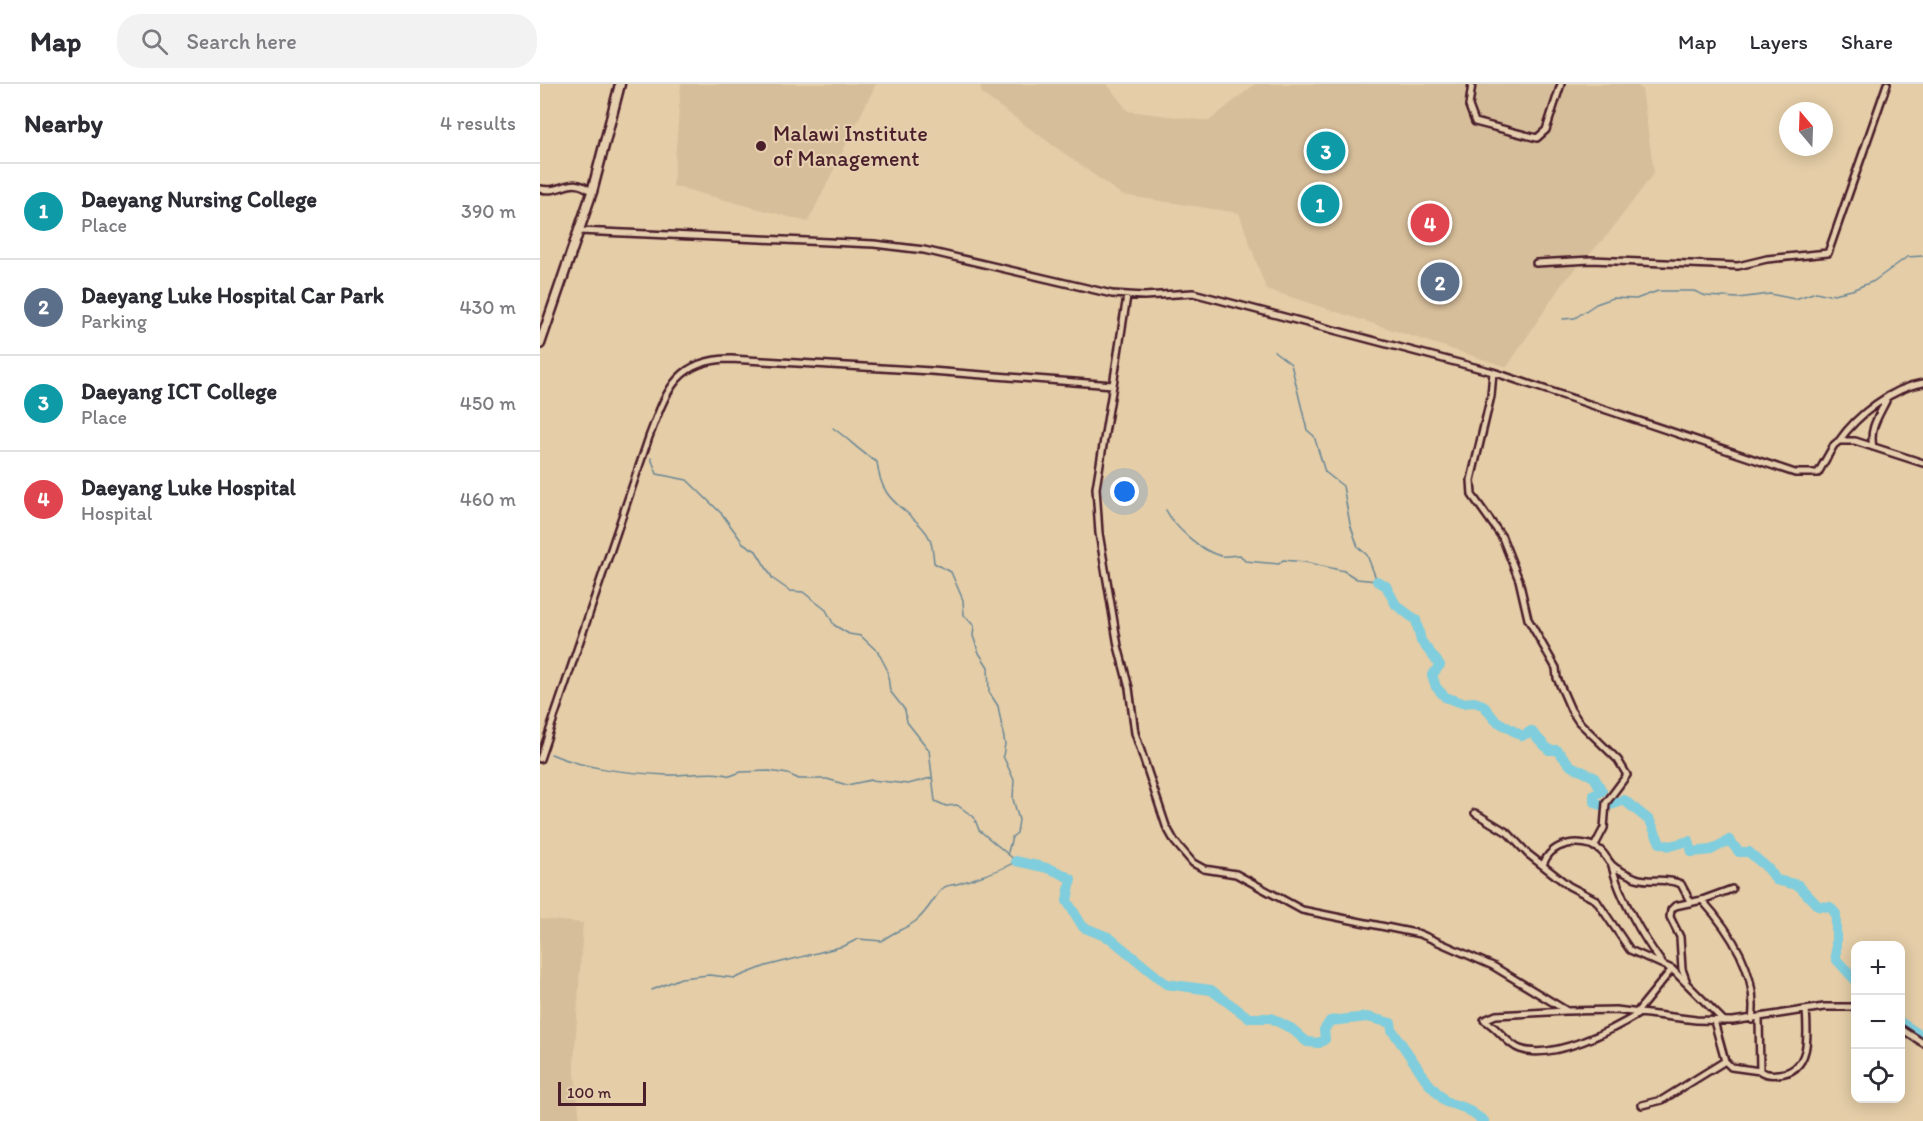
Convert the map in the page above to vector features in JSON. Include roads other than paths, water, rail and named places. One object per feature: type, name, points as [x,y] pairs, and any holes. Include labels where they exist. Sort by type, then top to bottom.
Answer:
[{"type":"highway","points":[[540,344],[592,192],[620,84]]},
{"type":"street","points":[[1472,84],[1468,97],[1474,122],[1532,138],[1537,138],[1546,130],[1561,84]]},
{"type":"street","points":[[1536,263],[1591,260],[1738,266],[1767,259],[1828,254],[1887,84]]},
{"type":"street","points":[[540,189],[558,189],[579,183],[592,192]]},
{"type":"street","points":[[579,231],[646,236],[763,237],[924,250],[1063,284],[1127,296],[1193,293],[1493,372],[1806,475],[1822,470],[1830,449],[1851,426],[1887,398],[1913,384],[1923,383]]},
{"type":"street","points":[[1127,296],[1097,468],[1099,533],[1135,733],[1166,826],[1174,842],[1198,866],[1236,874],[1302,910],[1420,934],[1493,966],[1567,1011]]},
{"type":"street","points":[[540,759],[649,437],[667,391],[686,371],[712,360],[749,360],[1113,385]]},
{"type":"street","points":[[1493,372],[1490,405],[1471,480],[1472,495],[1502,537],[1519,580],[1528,618],[1556,668],[1557,678],[1571,710],[1579,722],[1618,760],[1627,775],[1606,803],[1604,828],[1594,847]]},
{"type":"street","points":[[1873,447],[1871,438],[1873,425],[1887,398]]},
{"type":"street","points":[[1839,441],[1855,441],[1923,463]]},
{"type":"street","points":[[1475,813],[1508,833],[1543,866],[1602,906],[1630,950],[1672,969],[1725,1021]]},
{"type":"street","points":[[1543,866],[1548,852],[1554,848],[1574,845],[1594,847],[1608,857],[1615,880],[1626,903],[1663,964]]},
{"type":"street","points":[[1611,865],[1637,878],[1661,878],[1681,884],[1691,903]]},
{"type":"street","points":[[1688,984],[1682,969],[1680,937],[1670,917],[1671,910],[1675,906],[1702,900],[1732,889]]},
{"type":"street","points":[[1702,900],[1732,936],[1744,962],[1754,999],[1752,1020]]},
{"type":"street","points":[[1672,969],[1639,1013],[1607,1031],[1543,1052],[1519,1049],[1505,1039],[1494,1025],[1484,1020],[1496,1015],[1607,1010],[1639,1013],[1714,1021],[1725,1021],[1752,1020],[1806,1010],[1851,1007]]},
{"type":"street","points":[[1714,1021],[1725,1061],[1731,1067],[1771,1075],[1787,1073],[1803,1059],[1808,1033],[1806,1010]]},
{"type":"street","points":[[1759,1019],[1760,1071]]},
{"type":"street","points":[[1905,1031],[1923,1043]]},
{"type":"street","points":[[1641,1105],[1662,1100],[1725,1061]]},
{"type":"waterway","points":[[1563,319],[1575,318],[1596,304],[1613,298],[1636,299],[1658,291],[1694,291],[1706,296],[1738,298],[1770,294],[1795,299],[1816,292],[1829,295],[1852,290],[1874,281],[1907,257],[1923,256]]},
{"type":"waterway","points":[[1166,510],[1189,538],[1221,556],[1240,555],[1245,561],[1279,564],[1283,560],[1305,562],[1344,571],[1357,579],[1377,581],[1367,555],[1358,547],[1350,524],[1343,486],[1325,472],[1314,436],[1307,430],[1291,364],[1274,351]]},
{"type":"waterway","points":[[833,428],[877,462],[880,476],[889,495],[927,534],[932,546],[934,563],[951,572],[963,600],[964,615],[974,626],[973,636],[979,653],[988,667],[989,692],[998,706],[1005,744],[1003,756],[1014,780],[1013,799],[1019,820],[1017,833],[1012,837],[1008,852]]},
{"type":"waterway","points":[[651,458],[657,474],[687,480],[722,514],[743,543],[756,551],[773,579],[790,591],[803,592],[826,610],[834,625],[849,634],[861,636],[878,652],[887,669],[890,691],[905,710],[907,722],[929,750],[935,801],[946,806],[957,805],[974,817],[979,830],[1016,861],[988,874],[944,887],[917,920],[882,941],[858,939],[844,946],[766,966],[735,978],[709,975],[681,978],[652,990]]},
{"type":"waterway","points":[[1377,581],[1386,586],[1396,605],[1416,620],[1421,641],[1440,665],[1432,675],[1436,687],[1445,697],[1462,703],[1474,702],[1483,705],[1495,720],[1522,736],[1531,731],[1549,750],[1557,750],[1571,766],[1594,777],[1602,791],[1594,795],[1594,801],[1597,804],[1605,806],[1624,800],[1650,821],[1660,843],[1670,846],[1689,841],[1692,852],[1711,850],[1729,840],[1739,852],[1749,852],[1767,868],[1776,880],[1798,885],[1818,906],[1830,907],[1836,914],[1836,959],[1851,976]]},
{"type":"waterway","points":[[551,754],[592,767],[651,774],[716,773],[730,776],[741,772],[769,771],[788,774],[799,779],[827,779],[847,785],[871,780],[908,784],[931,778]]},
{"type":"waterway","points":[[1016,861],[1051,869],[1071,879],[1067,901],[1083,927],[1110,938],[1166,984],[1211,990],[1249,1018],[1271,1018],[1292,1029],[1307,1042],[1319,1043],[1325,1039],[1324,1030],[1330,1021],[1367,1017],[1391,1023],[1392,1030],[1429,1084],[1446,1102],[1465,1108],[1484,1121]]},
{"type":"waterway","points":[[1905,1025],[1923,1037]]},
{"type":"place","name":"Malawi Institute of Management","points":[[761,146]]},
{"type":"place","name":"Daeyang ICT College","points":[[1326,151]]},
{"type":"place","name":"Daeyang Nursing College","points":[[1320,204]]},
{"type":"place","name":"Daeyang Luke Hospital","points":[[1430,223]]},
{"type":"place","name":"Daeyang Luke Hospital Car Park","points":[[1440,282]]}]
